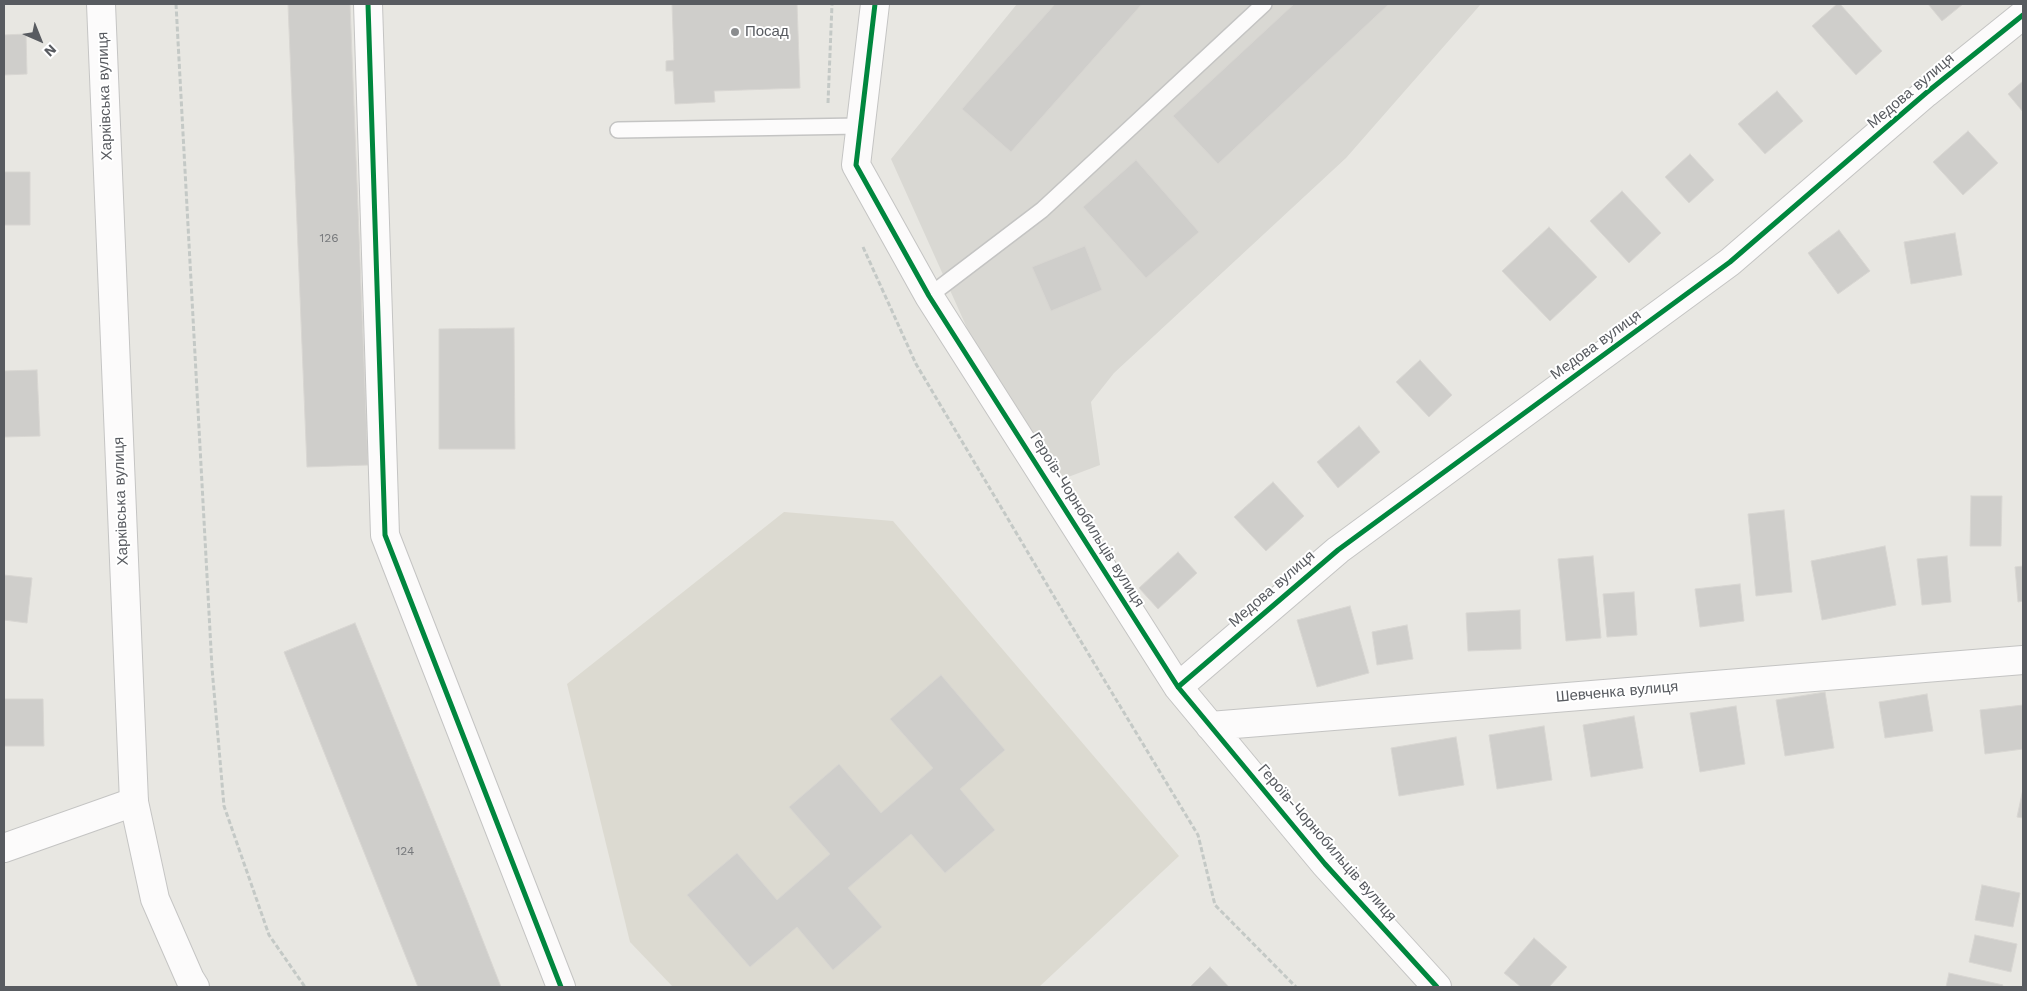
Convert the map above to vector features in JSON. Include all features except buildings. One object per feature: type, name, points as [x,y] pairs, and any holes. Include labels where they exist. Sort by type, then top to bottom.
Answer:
[{"type":"street","name":"Харківська вулиця","points":[[101,4],[134,802],[155,899],[190,979],[196,987]]},
{"type":"street","points":[[368,4],[385,534],[561,987]]},
{"type":"street","name":"Героїв-Чорнобильців вулиця","points":[[875,4],[856,166],[929,296],[1178,687],[1325,864],[1437,987]]},
{"type":"street","name":"Медова вулиця","points":[[1178,687],[1338,550],[1730,262],[1926,93],[2023,15]]},
{"type":"street","name":"Шевченка вулиця","points":[[1210,726],[2023,660]]},
{"type":"street","points":[[4,848],[134,802]]},
{"type":"lane","points":[[929,296],[1042,210],[1264,4]]},
{"type":"lane","points":[[618,130],[860,126]]},
{"type":"path","points":[[176,4],[212,668],[224,806],[269,936],[304,987]]},
{"type":"path","points":[[828,127],[832,4]]},
{"type":"path","points":[[861,241],[916,364],[1198,835],[1215,905],[1296,987]]},
{"type":"shaded area","points":[[1017,4],[1481,4],[1346,158],[1114,373],[1091,402],[1100,465],[1039,488],[891,159]]},
{"type":"shaded area","points":[[784,512],[893,521],[1179,856],[1039,987],[673,987],[630,942],[567,684]]},
{"type":"cycle path","points":[[368,4],[385,535],[561,987]]},
{"type":"cycle path","points":[[875,4],[856,165],[929,296],[1178,687],[1325,864],[1437,987]]},
{"type":"cycle path","points":[[1178,687],[1338,550],[1730,262],[1926,93],[2023,15]]},
{"type":"place","name":"Посад","points":[[735,32]]}]
